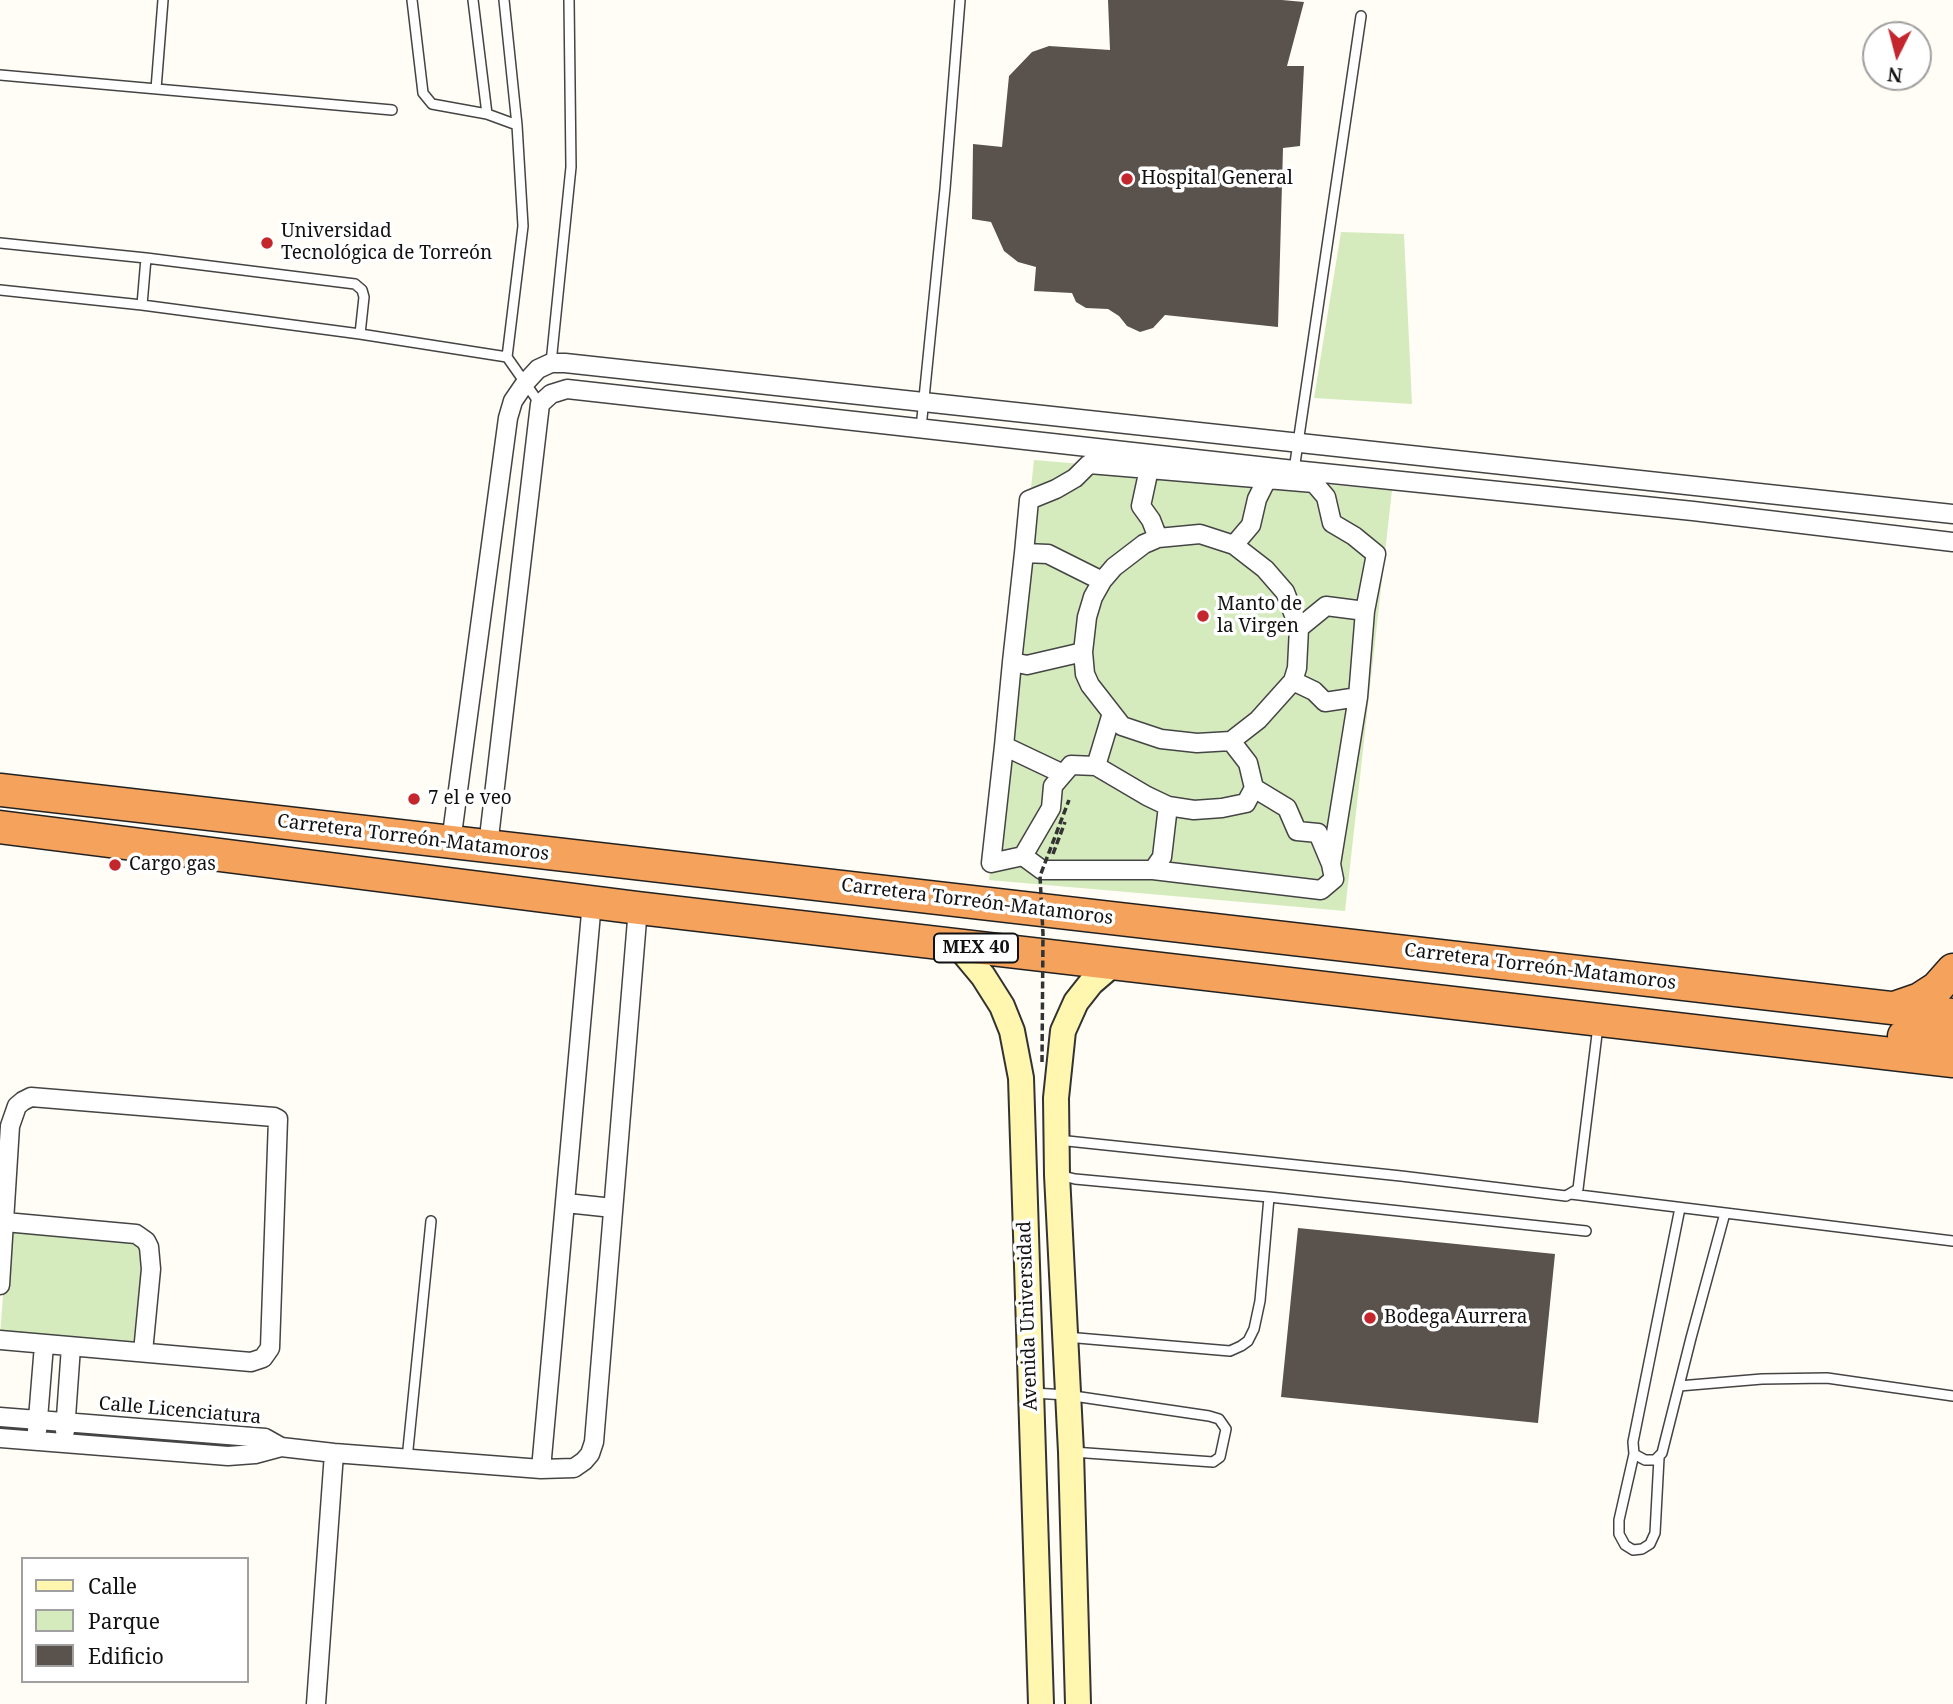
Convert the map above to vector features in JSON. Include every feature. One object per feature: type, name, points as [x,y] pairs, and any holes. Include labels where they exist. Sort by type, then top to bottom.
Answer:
[{"type":"highway","name":"Carretera Torreón-Matamoros","points":[[0,790],[1953,1015]]},
{"type":"highway","name":"MEX 40","points":[[0,827],[638,908],[1953,1062]]},
{"type":"highway","points":[[1895,1007],[1920,999],[1937,988],[1953,970]]},
{"type":"highway","points":[[1702,1033],[1727,1025],[1752,1023],[1931,1039],[1953,1038]]},
{"type":"main road","name":"Avenida Universidad","points":[[958,946],[983,975],[1002,1006],[1012,1031],[1021,1078],[1041,1704]]},
{"type":"main road","name":"Avenida Universidad","points":[[1078,1704],[1056,1098],[1063,1031],[1076,1002],[1091,983],[1112,965]]},
{"type":"main road","points":[[1024,1221],[1060,1220]]},
{"type":"street","points":[[451,842],[508,418],[513,401],[526,382],[538,369],[551,363],[1953,514]]},
{"type":"street","points":[[488,846],[540,404],[560,390],[576,388],[1953,542]]},
{"type":"street","points":[[1129,450],[1132,426]]},
{"type":"street","points":[[1231,741],[1248,763],[1254,788],[1247,803],[1194,810],[1168,806],[1096,766],[1071,765],[1053,786],[1051,808],[1023,856],[991,863],[1030,500],[1075,478],[1089,464],[1314,483],[1326,497],[1332,523],[1376,554],[1365,611],[1358,697],[1331,864]]},
{"type":"street","points":[[1149,469],[1141,506],[1151,520],[1158,538]]},
{"type":"street","points":[[1234,545],[1251,525],[1256,499],[1267,479]]},
{"type":"street","points":[[1693,511],[1694,486]]},
{"type":"street","points":[[1200,534],[1234,545],[1265,569],[1285,592],[1299,628],[1297,668],[1293,681],[1266,712],[1231,741],[1197,743],[1161,739],[1122,726],[1090,685],[1085,674],[1083,652],[1087,617],[1093,597],[1114,567],[1144,544],[1158,538],[1200,534]]},
{"type":"street","points":[[1024,554],[1048,554],[1102,581]]},
{"type":"street","points":[[1299,628],[1326,606],[1365,611]]},
{"type":"street","points":[[1012,662],[1027,665],[1083,652]]},
{"type":"street","points":[[1293,681],[1314,691],[1325,702],[1358,697]]},
{"type":"street","points":[[1096,766],[1112,713]]},
{"type":"street","points":[[1004,746],[1063,774]]},
{"type":"street","points":[[1023,856],[1042,870],[1153,870],[1321,890],[1334,878],[1318,833],[1297,831],[1287,808],[1254,788]]},
{"type":"street","points":[[1153,870],[1162,857],[1168,806]]},
{"type":"street","points":[[541,1469],[592,902]]},
{"type":"street","points":[[281,1447],[541,1469],[574,1468],[590,1454],[594,1442],[638,908]]},
{"type":"street","points":[[0,1285],[10,1126],[17,1106],[31,1097],[278,1119],[271,1335],[270,1348],[263,1358],[250,1362],[0,1340]]},
{"type":"street","points":[[566,1203],[613,1208]]},
{"type":"street","points":[[5,1222],[136,1234],[146,1241],[151,1269],[144,1352]]},
{"type":"street","points":[[36,1441],[44,1345]]},
{"type":"street","points":[[64,1444],[71,1348]]},
{"type":"street","name":"Calle Licenciatura","points":[[0,1417],[265,1438],[281,1447]]},
{"type":"street","name":"Calle Licenciatura","points":[[0,1438],[228,1456],[255,1454],[281,1447]]},
{"type":"street","points":[[316,1704],[334,1453]]},
{"type":"lane","points":[[156,89],[163,0]]},
{"type":"lane","points":[[411,0],[423,93],[432,104],[487,114],[517,125]]},
{"type":"lane","points":[[473,0],[487,114]]},
{"type":"lane","points":[[504,0],[517,125],[523,226],[507,356],[540,404]]},
{"type":"lane","points":[[551,363],[571,167],[569,0]]},
{"type":"lane","points":[[921,428],[960,0]]},
{"type":"lane","points":[[1294,470],[1360,16]]},
{"type":"lane","points":[[0,75],[392,110]]},
{"type":"lane","points":[[0,243],[355,284],[362,290],[364,297],[360,334]]},
{"type":"lane","points":[[142,306],[146,258]]},
{"type":"lane","points":[[0,290],[360,334],[507,356]]},
{"type":"lane","points":[[1056,1140],[1566,1196],[1578,1189],[1599,1021]]},
{"type":"lane","points":[[1057,1175],[1586,1231]]},
{"type":"lane","points":[[1571,1194],[1953,1241]]},
{"type":"lane","points":[[1065,1337],[1230,1351],[1241,1346],[1248,1341],[1254,1329],[1260,1301],[1269,1197]]},
{"type":"lane","points":[[1680,1208],[1619,1520],[1619,1534],[1625,1545],[1633,1550],[1650,1545],[1655,1533],[1659,1458],[1725,1213]]},
{"type":"lane","points":[[407,1459],[431,1221]]},
{"type":"lane","points":[[1679,1385],[1827,1378],[1953,1396]]},
{"type":"lane","points":[[1031,1393],[1067,1395],[1209,1416],[1219,1419],[1226,1429],[1220,1457],[1213,1462],[1070,1452]]},
{"type":"lane","points":[[1634,1454],[1645,1460],[1659,1458]]},
{"type":"path","points":[[1042,1062],[1040,876],[1069,800],[1073,801],[1047,869]]},
{"type":"green space","points":[[1341,232],[1404,234],[1412,404],[1314,398]]},
{"type":"green space","points":[[1034,460],[1392,490],[1345,911],[989,880]]},
{"type":"green space","points":[[8,1226],[144,1242],[141,1350],[0,1337]]},
{"type":"building","name":"Hospital General","points":[[1108,0],[1304,2],[1287,66],[1304,66],[1300,146],[1283,148],[1278,327],[1165,315],[1153,328],[1140,332],[1127,326],[1119,316],[1108,309],[1086,308],[1076,302],[1072,293],[1034,291],[1036,267],[1018,262],[1004,251],[991,222],[972,219],[973,144],[1002,147],[1009,76],[1032,52],[1049,46],[1110,50]]},
{"type":"building","points":[[1298,1228],[1555,1254],[1538,1423],[1281,1397]]},
{"type":"place","name":"Hospital General","points":[[1127,179]]},
{"type":"place","name":"Universidad Tecnológica de Torreón","points":[[267,243]]},
{"type":"place","name":"Manto de la Virgen","points":[[1203,616]]},
{"type":"place","name":"7 el e veo","points":[[414,799]]},
{"type":"place","name":"Cargo gas","points":[[115,865]]},
{"type":"place","name":"Bodega Aurrera","points":[[1370,1318]]}]
